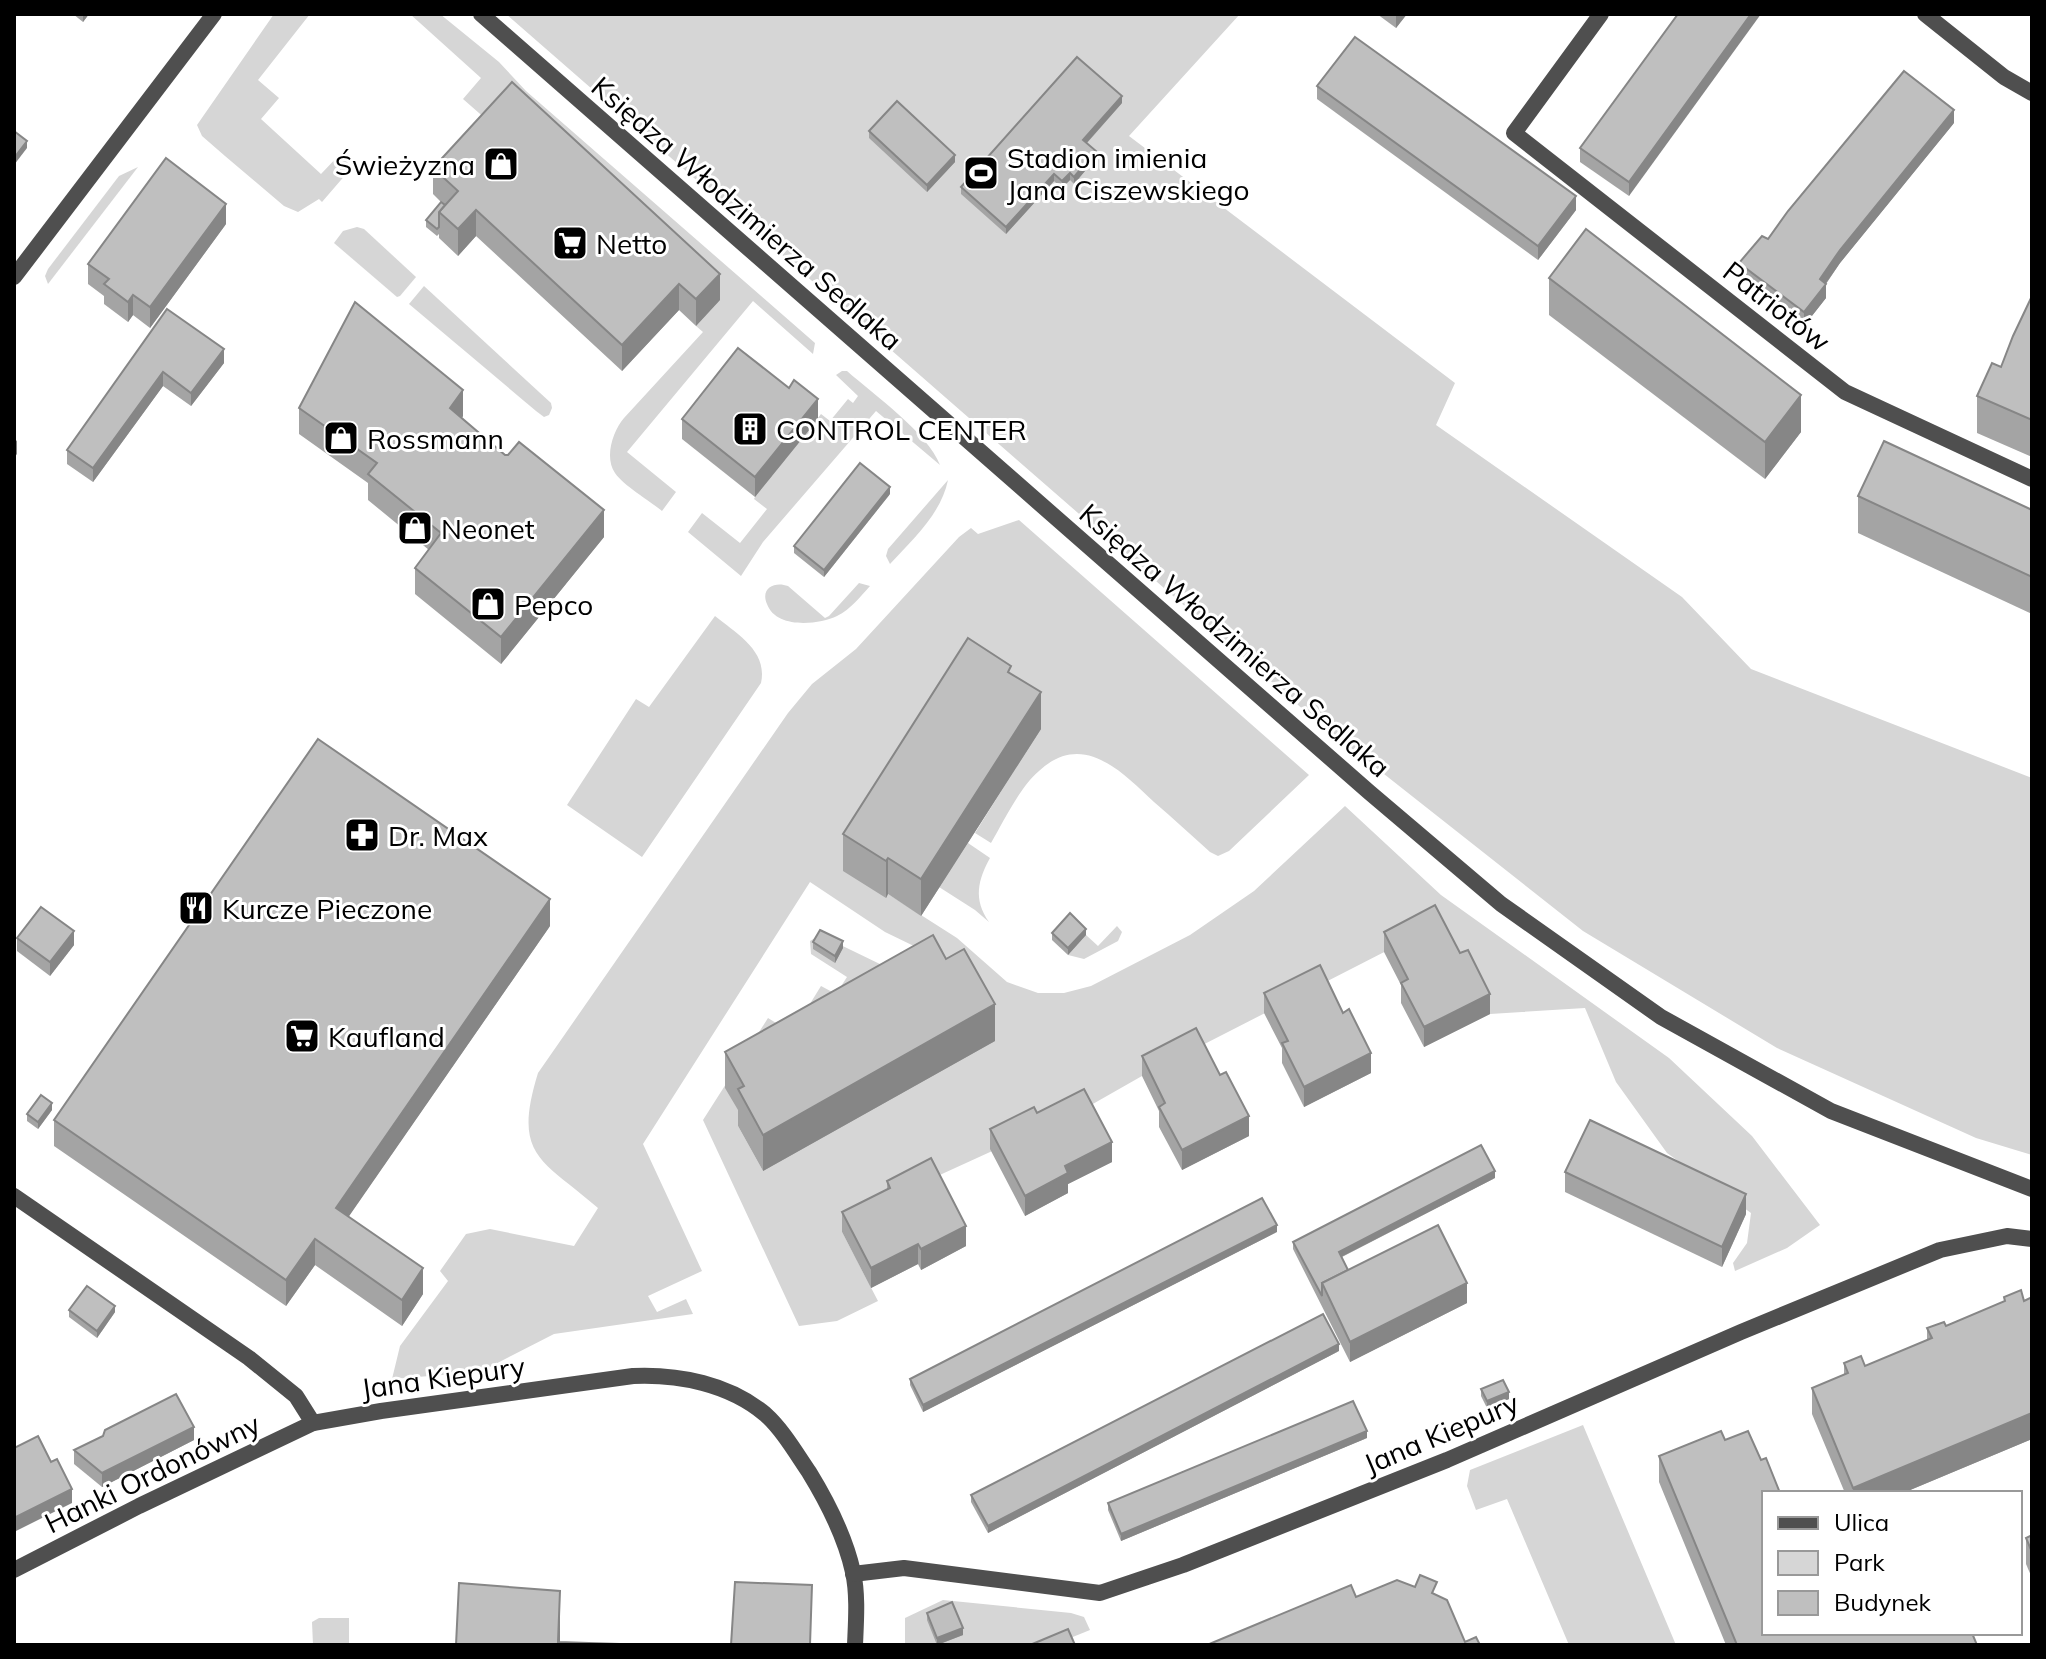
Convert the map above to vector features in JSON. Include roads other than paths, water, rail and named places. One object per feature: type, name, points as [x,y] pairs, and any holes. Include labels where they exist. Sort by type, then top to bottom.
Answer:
[{"type":"street","points":[[14,277],[214,14]]},
{"type":"street","name":"Księdza Włodzimierza Sedlaka","points":[[481,14],[1501,904],[1661,1017],[1831,1111],[2032,1189]]},
{"type":"street","name":"Patriotów","points":[[1601,14],[1514,133],[1845,392],[2032,479]]},
{"type":"street","points":[[1925,14],[2004,77],[2032,93]]},
{"type":"street","points":[[14,1196],[249,1358],[296,1396],[313,1423]]},
{"type":"street","name":"Jana Kiepury","points":[[853,1574],[904,1568],[1100,1593],[1183,1565],[1447,1460],[1741,1332],[1940,1250],[2007,1236],[2032,1239]]},
{"type":"street","name":"Jana Kiepury","points":[[313,1423],[633,1376],[664,1376],[699,1382],[745,1401],[766,1415],[820,1490],[842,1536],[853,1574],[855,1645]]},
{"type":"street","name":"Hanki Ordonówny","points":[[14,1570],[313,1423]]},
{"type":"place","name":"Świeżyzna","points":[[501,164]]},
{"type":"place","name":"Stadion imienia Jana Ciszewskiego","points":[[981,173]]},
{"type":"place","name":"Netto","points":[[570,243]]},
{"type":"place","name":"CONTROL CENTER","points":[[750,429]]},
{"type":"place","name":"Rossmann","points":[[341,438]]},
{"type":"place","name":"Neonet","points":[[415,528]]},
{"type":"place","name":"Pepco","points":[[488,604]]},
{"type":"place","name":"Dr. Max","points":[[362,835]]},
{"type":"place","name":"Kurcze Pieczone","points":[[196,908]]},
{"type":"place","name":"Kaufland","points":[[302,1036]]}]
